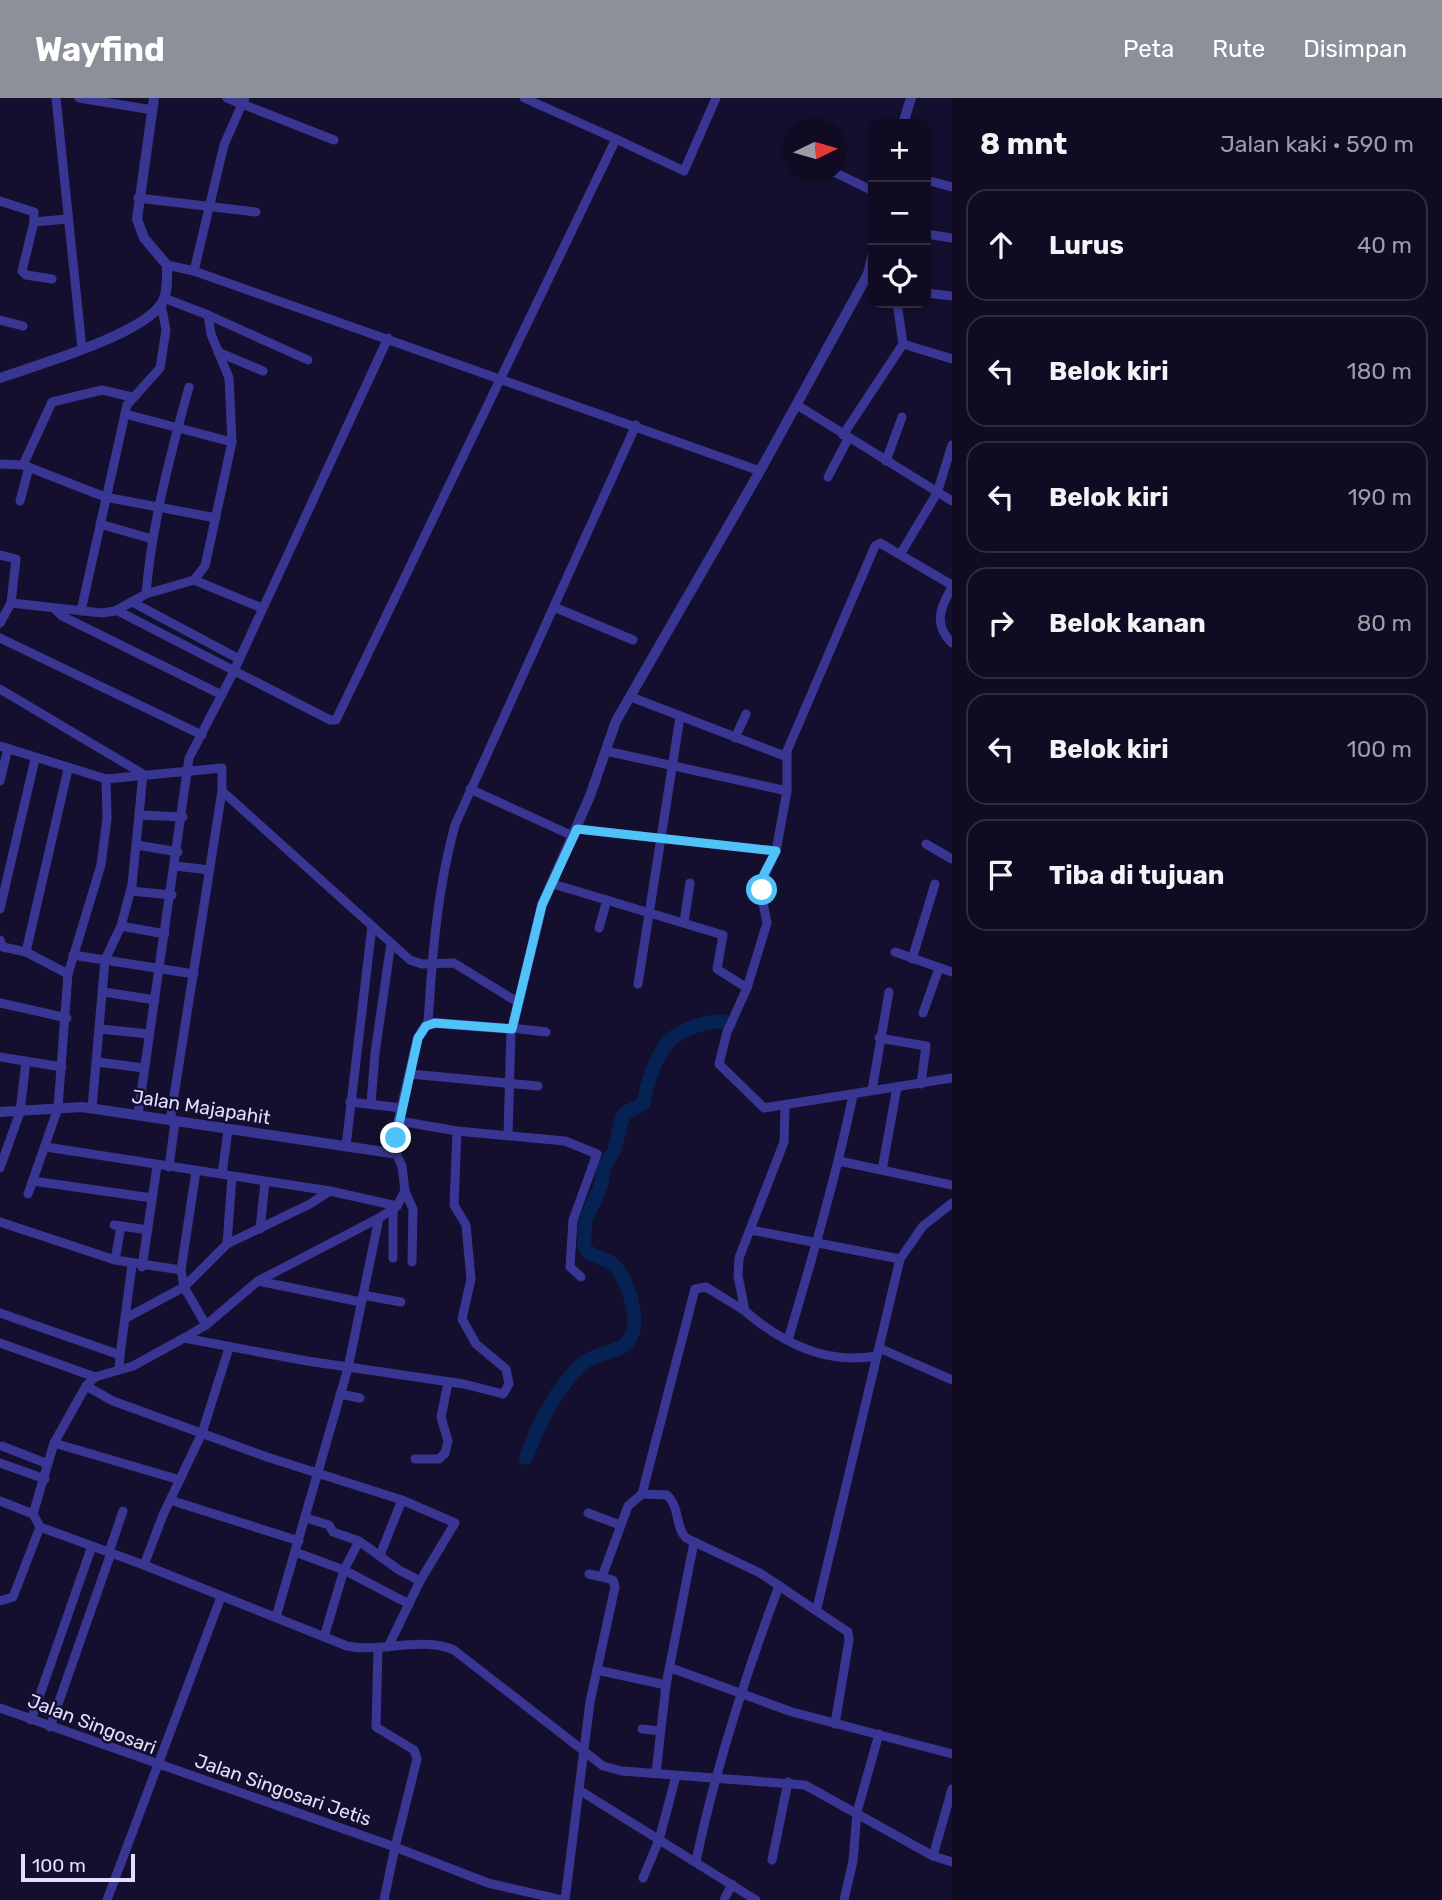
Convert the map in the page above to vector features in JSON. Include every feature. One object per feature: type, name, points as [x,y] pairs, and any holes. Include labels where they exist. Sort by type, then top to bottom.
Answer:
[{"type":"street","points":[[56,98],[82,349]]},
{"type":"street","points":[[84,98],[153,104],[138,198],[139,229],[167,265],[194,271],[388,338],[760,471]]},
{"type":"street","points":[[227,98],[244,101],[334,140]]},
{"type":"street","points":[[524,98],[684,171],[716,98]]},
{"type":"street","points":[[905,119],[911,98]]},
{"type":"street","points":[[194,271],[223,145],[244,101]]},
{"type":"street","points":[[118,611],[233,673],[330,720],[336,720],[615,139]]},
{"type":"street","points":[[847,178],[868,189]]},
{"type":"street","points":[[931,181],[952,187]]},
{"type":"street","points":[[138,198],[256,212]]},
{"type":"street","points":[[0,201],[33,210],[34,222],[22,271],[26,275],[52,279]]},
{"type":"street","points":[[34,222],[67,219]]},
{"type":"street","points":[[931,235],[952,239]]},
{"type":"street","points":[[81,611],[125,414],[132,397],[156,377],[160,368],[166,330],[163,301],[167,265]]},
{"type":"street","points":[[508,1136],[512,1029],[540,911],[575,832],[616,721],[868,277]]},
{"type":"street","points":[[931,294],[952,296]]},
{"type":"street","points":[[0,378],[82,349],[146,317],[163,301]]},
{"type":"street","points":[[163,301],[208,315],[308,360]]},
{"type":"street","points":[[828,477],[846,437],[903,344],[898,308]]},
{"type":"street","points":[[10,603],[81,611],[118,611],[146,594],[194,580],[207,562],[232,442],[229,378],[218,352],[208,315]]},
{"type":"street","points":[[0,320],[23,326]]},
{"type":"street","points":[[138,1115],[190,769],[189,758],[233,673],[388,338]]},
{"type":"street","points":[[903,344],[952,359]]},
{"type":"street","points":[[218,352],[263,371]]},
{"type":"street","points":[[146,594],[158,508],[189,387]]},
{"type":"street","points":[[20,501],[26,466],[51,402],[103,390],[132,397]]},
{"type":"street","points":[[797,405],[952,500]]},
{"type":"street","points":[[125,414],[232,442]]},
{"type":"street","points":[[886,461],[902,417]]},
{"type":"street","points":[[412,1262],[414,1219],[405,1191],[402,1166],[394,1149],[418,1038],[428,1024],[431,964],[446,858],[470,789],[636,425]]},
{"type":"street","points":[[901,553],[937,493],[952,445]]},
{"type":"street","points":[[0,464],[26,466],[105,497],[216,518]]},
{"type":"street","points":[[100,524],[152,539]]},
{"type":"street","points":[[952,643],[942,631],[939,615],[952,586],[901,553],[882,544],[875,547],[800,716],[787,757],[787,791],[776,851],[763,879],[762,898],[768,923],[747,988],[727,1032],[718,1060],[722,1069],[764,1108],[952,1078]]},
{"type":"street","points":[[0,555],[16,559],[10,603],[0,623]]},
{"type":"street","points":[[194,580],[262,608]]},
{"type":"street","points":[[134,603],[239,659]]},
{"type":"street","points":[[554,607],[633,640]]},
{"type":"street","points":[[54,608],[62,616],[222,695]]},
{"type":"street","points":[[0,638],[202,735]]},
{"type":"street","points":[[0,689],[144,774]]},
{"type":"street","points":[[631,697],[787,757]]},
{"type":"street","points":[[735,738],[746,714]]},
{"type":"street","points":[[638,984],[680,717]]},
{"type":"street","points":[[0,781],[4,747],[35,759],[106,779],[222,768],[222,791],[173,1122],[169,1167]]},
{"type":"street","points":[[606,751],[787,791]]},
{"type":"street","points":[[0,909],[35,759]]},
{"type":"street","points":[[26,952],[68,769]]},
{"type":"street","points":[[92,1108],[106,960],[121,926],[131,891],[144,774]]},
{"type":"street","points":[[27,1194],[58,1108],[67,1017],[68,974],[101,865],[107,819],[106,779]]},
{"type":"street","points":[[470,789],[575,832],[776,851]]},
{"type":"street","points":[[222,791],[410,960],[431,964],[454,963],[519,1003]]},
{"type":"street","points":[[139,815],[183,817]]},
{"type":"street","points":[[926,844],[952,859]]},
{"type":"street","points":[[137,845],[178,852]]},
{"type":"street","points":[[176,866],[209,870]]},
{"type":"street","points":[[684,922],[690,883]]},
{"type":"street","points":[[553,884],[723,935],[717,969],[747,988]]},
{"type":"street","points":[[912,959],[935,884]]},
{"type":"street","points":[[131,891],[172,895]]},
{"type":"street","points":[[599,928],[607,900]]},
{"type":"street","points":[[121,926],[165,934]]},
{"type":"street","points":[[346,1146],[372,926]]},
{"type":"street","points":[[371,1104],[374,1053],[391,943]]},
{"type":"street","points":[[1,948],[26,952],[68,974]]},
{"type":"street","points":[[894,952],[952,972]]},
{"type":"street","points":[[73,955],[194,974]]},
{"type":"street","points":[[923,1013],[939,968]]},
{"type":"street","points":[[104,992],[155,1000]]},
{"type":"street","points":[[872,1090],[889,992]]},
{"type":"street","points":[[0,1003],[67,1017]]},
{"type":"street","points":[[428,1024],[546,1032]]},
{"type":"street","points":[[100,1029],[149,1034]]},
{"type":"street","points":[[879,1038],[926,1046],[921,1084]]},
{"type":"street","points":[[0,1057],[62,1067]]},
{"type":"street","points":[[0,1168],[20,1112],[26,1061]]},
{"type":"street","points":[[97,1062],[144,1068]]},
{"type":"street","points":[[410,1074],[538,1086]]},
{"type":"street","points":[[882,1170],[897,1087]]},
{"type":"street","points":[[788,1340],[839,1161],[853,1095]]},
{"type":"street","points":[[350,1102],[402,1108]]},
{"type":"street","points":[[745,1311],[737,1267],[784,1142],[785,1106]]},
{"type":"street","name":"Jalan Majapahit","points":[[0,1112],[92,1108],[390,1153],[394,1149]]},
{"type":"street","points":[[400,1121],[457,1131],[565,1141],[597,1154],[571,1231],[570,1267],[581,1278]]},
{"type":"street","points":[[227,1244],[228,1130]]},
{"type":"street","points":[[184,1338],[503,1394],[509,1384],[506,1369],[476,1344],[462,1319],[471,1279],[466,1225],[454,1205],[457,1131]]},
{"type":"street","points":[[46,1147],[330,1191],[395,1207]]},
{"type":"street","points":[[839,1161],[952,1185]]},
{"type":"street","points":[[119,1370],[126,1318],[148,1230],[157,1166]]},
{"type":"street","points":[[196,1171],[181,1270],[184,1287],[206,1325]]},
{"type":"street","points":[[33,1181],[152,1198]]},
{"type":"street","points":[[260,1229],[265,1182]]},
{"type":"street","points":[[126,1318],[184,1287],[227,1244],[310,1205],[330,1191]]},
{"type":"street","points":[[405,1191],[395,1207],[379,1218],[258,1280],[206,1325],[133,1366],[95,1377],[86,1386],[54,1443],[33,1514],[34,1521],[40,1527],[144,1565],[324,1637],[363,1649],[448,1647],[504,1692],[608,1768],[676,1776],[788,1782],[811,1787],[933,1856],[952,1862]]},
{"type":"street","points":[[817,1608],[900,1259],[923,1226],[952,1203]]},
{"type":"street","points":[[393,1258],[395,1207]]},
{"type":"street","points":[[276,1618],[348,1368],[379,1218]]},
{"type":"street","points":[[0,1222],[137,1266],[181,1270]]},
{"type":"street","points":[[115,1260],[117,1226],[148,1230]]},
{"type":"street","points":[[751,1230],[900,1259]]},
{"type":"street","points":[[258,1280],[401,1302]]},
{"type":"street","points":[[603,1577],[628,1506],[642,1494],[695,1289],[706,1287],[788,1340],[821,1356],[877,1352],[952,1380]]},
{"type":"street","points":[[0,1313],[120,1355]]},
{"type":"street","points":[[0,1343],[95,1377]]},
{"type":"street","points":[[144,1565],[170,1500],[202,1433],[229,1348]]},
{"type":"street","points":[[415,1459],[439,1459],[445,1453],[448,1441],[442,1430],[441,1417],[448,1383]]},
{"type":"street","points":[[86,1386],[113,1401],[319,1475],[402,1500],[454,1522],[383,1647],[376,1727],[414,1750],[418,1759],[384,1900]]},
{"type":"street","points":[[340,1394],[360,1398]]},
{"type":"street","points":[[54,1443],[180,1480]]},
{"type":"street","points":[[2,1446],[48,1464]]},
{"type":"street","points":[[0,1464],[45,1479]]},
{"type":"street","points":[[642,1494],[658,1493],[670,1498],[682,1533],[817,1608],[849,1634],[835,1724]]},
{"type":"street","points":[[170,1500],[299,1541]]},
{"type":"street","points":[[380,1555],[402,1500]]},
{"type":"street","points":[[0,1501],[33,1514]]},
{"type":"street","points":[[50,1727],[123,1511]]},
{"type":"street","points":[[588,1513],[620,1525]]},
{"type":"street","points":[[306,1518],[329,1525],[334,1532],[359,1541],[399,1570],[420,1581]]},
{"type":"street","points":[[0,1601],[13,1597],[40,1527]]},
{"type":"street","points":[[324,1637],[344,1570],[359,1541]]},
{"type":"street","points":[[656,1773],[666,1685],[694,1542]]},
{"type":"street","points":[[31,1720],[92,1546]]},
{"type":"street","points":[[295,1552],[344,1570],[409,1604]]},
{"type":"street","points":[[564,1900],[582,1750],[615,1585],[613,1580],[589,1574]]},
{"type":"street","points":[[696,1861],[714,1778],[740,1694],[779,1586]]},
{"type":"street","points":[[158,1766],[221,1597]]},
{"type":"street","points":[[671,1668],[740,1694],[835,1724],[952,1754]]},
{"type":"street","points":[[597,1670],[666,1685]]},
{"type":"street","name":"Jalan Singosari","points":[[0,1708],[158,1766],[107,1900]]},
{"type":"street","points":[[642,1729],[660,1731]]},
{"type":"street","points":[[844,1900],[853,1861],[857,1812],[879,1734]]},
{"type":"street","name":"Jalan Singosari Jetis","points":[[158,1766],[396,1847],[475,1879],[529,1895],[564,1900]]},
{"type":"street","points":[[643,1878],[660,1840],[676,1776]]},
{"type":"street","points":[[772,1860],[788,1782]]},
{"type":"street","points":[[933,1856],[952,1789]]},
{"type":"street","points":[[579,1790],[756,1900]]},
{"type":"street","points":[[724,1900],[732,1884]]},
{"type":"waterway","points":[[526,1458],[548,1409],[570,1376],[590,1359],[623,1346],[630,1339],[633,1330],[633,1307],[621,1275],[613,1264],[588,1252],[584,1245],[585,1222],[601,1185],[604,1167],[614,1151],[622,1119],[625,1113],[643,1104],[654,1066],[670,1040],[705,1023],[730,1024]]},
{"type":"route","points":[[396,1138],[418,1038],[426,1026],[435,1023],[512,1029],[537,919],[577,829],[776,851],[764,874],[762,890]]}]
